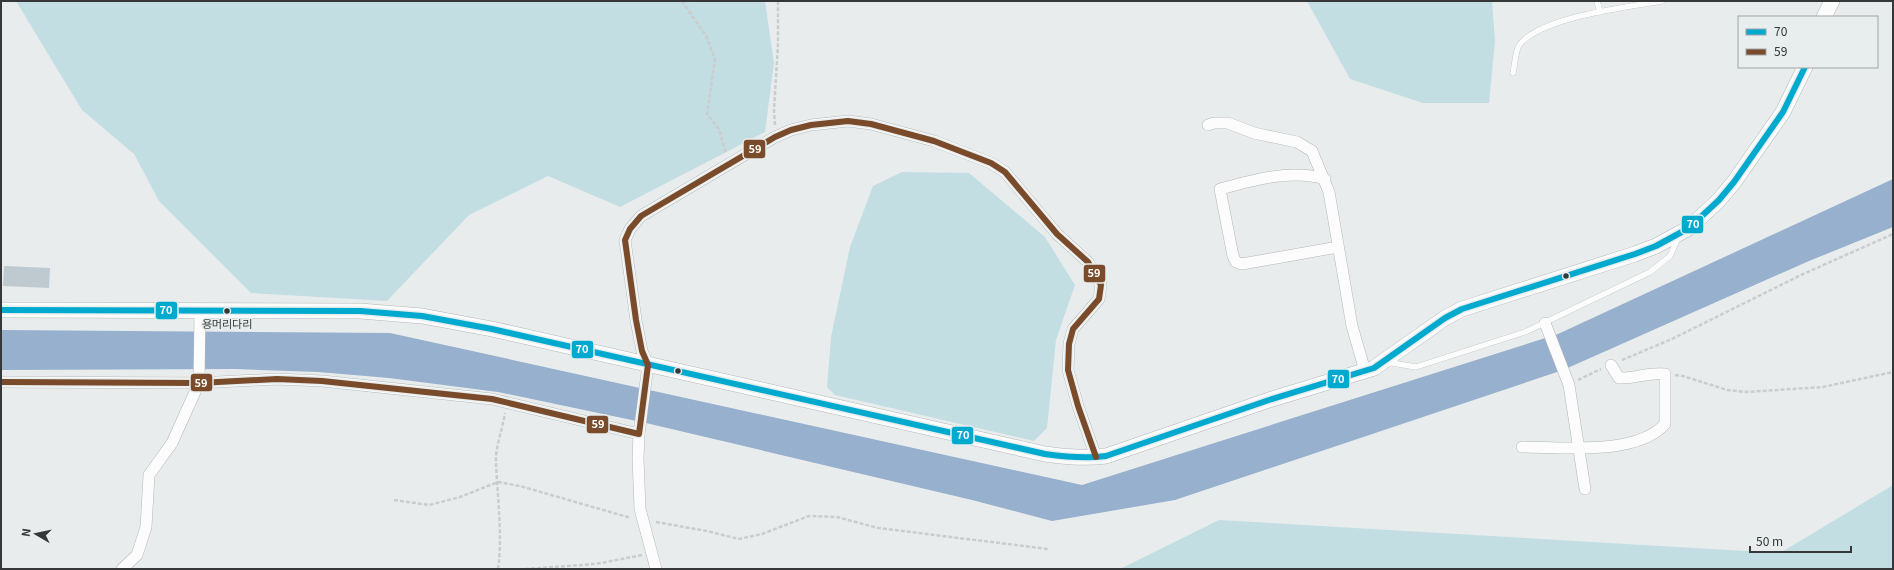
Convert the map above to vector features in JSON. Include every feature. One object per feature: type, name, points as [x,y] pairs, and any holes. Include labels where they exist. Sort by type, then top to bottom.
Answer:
[{"type":"street","points":[[1824,16],[1832,1]]},
{"type":"street","points":[[1,310],[200,318],[391,312],[422,316],[492,330],[647,372],[1045,454],[1068,458],[1106,456],[1269,400],[1374,368],[1445,318],[1462,309],[1635,254],[1656,246],[1679,234],[1701,218],[1734,182],[1783,112],[1805,68]]},
{"type":"street","points":[[656,569],[640,509],[638,480],[640,431],[647,372],[636,320],[625,240],[630,229],[642,216],[775,137],[791,130],[811,125],[848,121],[872,124],[934,141],[991,163],[1005,172],[1057,234],[1088,262],[1101,285],[1100,298],[1073,329],[1069,344],[1068,370],[1078,406],[1096,457]]},
{"type":"street","points":[[1208,125],[1214,123],[1228,123],[1254,133],[1297,142],[1312,151],[1329,192],[1352,326],[1365,371]]},
{"type":"street","points":[[1324,179],[1290,176],[1254,179],[1220,189],[1233,256],[1236,262],[1242,264],[1338,247]]},
{"type":"street","points":[[122,569],[137,554],[146,527],[149,476],[172,443],[200,381],[200,318]]},
{"type":"street","points":[[1546,329],[1567,383],[1585,489]]},
{"type":"street","points":[[1522,447],[1598,448],[1637,441],[1658,432],[1665,424],[1665,374],[1649,374],[1619,378],[1610,365]]},
{"type":"street","points":[[1,382],[277,379],[322,381],[391,387],[506,402],[640,431]]},
{"type":"lane","points":[[1597,1],[1600,12]]},
{"type":"lane","points":[[1513,73],[1519,45],[1530,35],[1569,18],[1662,1]]},
{"type":"lane","points":[[1384,362],[1416,367],[1525,332],[1546,329],[1650,272],[1670,256],[1679,234]]},
{"type":"path","points":[[682,1],[688,12],[706,36],[715,59],[707,114],[718,129],[730,165]]},
{"type":"path","points":[[775,137],[774,110],[778,44],[778,1]]},
{"type":"path","points":[[1567,383],[1672,339],[1801,275],[1893,234]]},
{"type":"path","points":[[1665,374],[1684,376],[1727,390],[1746,392],[1823,387],[1893,372]]},
{"type":"path","points":[[498,569],[500,556],[496,459],[503,430],[506,402]]},
{"type":"path","points":[[394,500],[428,505],[460,497],[498,482],[520,486],[643,521],[707,531],[739,540],[762,534],[809,516],[837,517],[878,528],[1048,549]]},
{"type":"path","points":[[526,569],[596,564],[652,553]]},
{"type":"shaded area","points":[[16,1],[765,1],[774,63],[765,132],[620,207],[548,176],[469,215],[387,301],[251,293],[159,201],[134,154],[82,110]]},
{"type":"shaded area","points":[[1307,1],[1492,1],[1495,41],[1489,103],[1423,103],[1350,79]]},
{"type":"shaded area","points":[[902,172],[969,173],[1045,237],[1075,285],[1056,340],[1047,428],[1034,441],[835,395],[827,387],[831,337],[850,247],[873,186]]},
{"type":"shaded area","points":[[1893,485],[1893,569],[1120,569],[1219,520],[1780,553]]},
{"type":"water","points":[[1893,179],[1893,227],[1809,261],[1563,370],[1175,500],[1052,521],[972,500],[646,423],[498,392],[389,378],[318,372],[235,369],[1,370],[1,330],[390,333],[1082,485],[1558,334]]},
{"type":"building","points":[[4,266],[50,268],[49,288],[3,286]]},
{"type":"transit line","name":"70","points":[[1,310],[360,311],[422,316],[492,329],[1045,454],[1076,457],[1106,456],[1269,400],[1374,368],[1445,318],[1462,309],[1635,254],[1656,246],[1689,228],[1719,200],[1734,182],[1783,112],[1805,68]]},
{"type":"transit line","name":"59","points":[[1,382],[199,383],[277,379],[322,381],[492,399],[639,434],[648,365],[642,351],[636,320],[625,240],[630,229],[641,216],[775,137],[791,130],[811,125],[848,121],[871,124],[934,141],[991,163],[1005,172],[1057,234],[1088,262],[1101,285],[1099,299],[1073,329],[1069,344],[1068,370],[1078,406],[1096,457]]},
{"type":"place","name":"용머리다리","points":[[227,311]]}]
